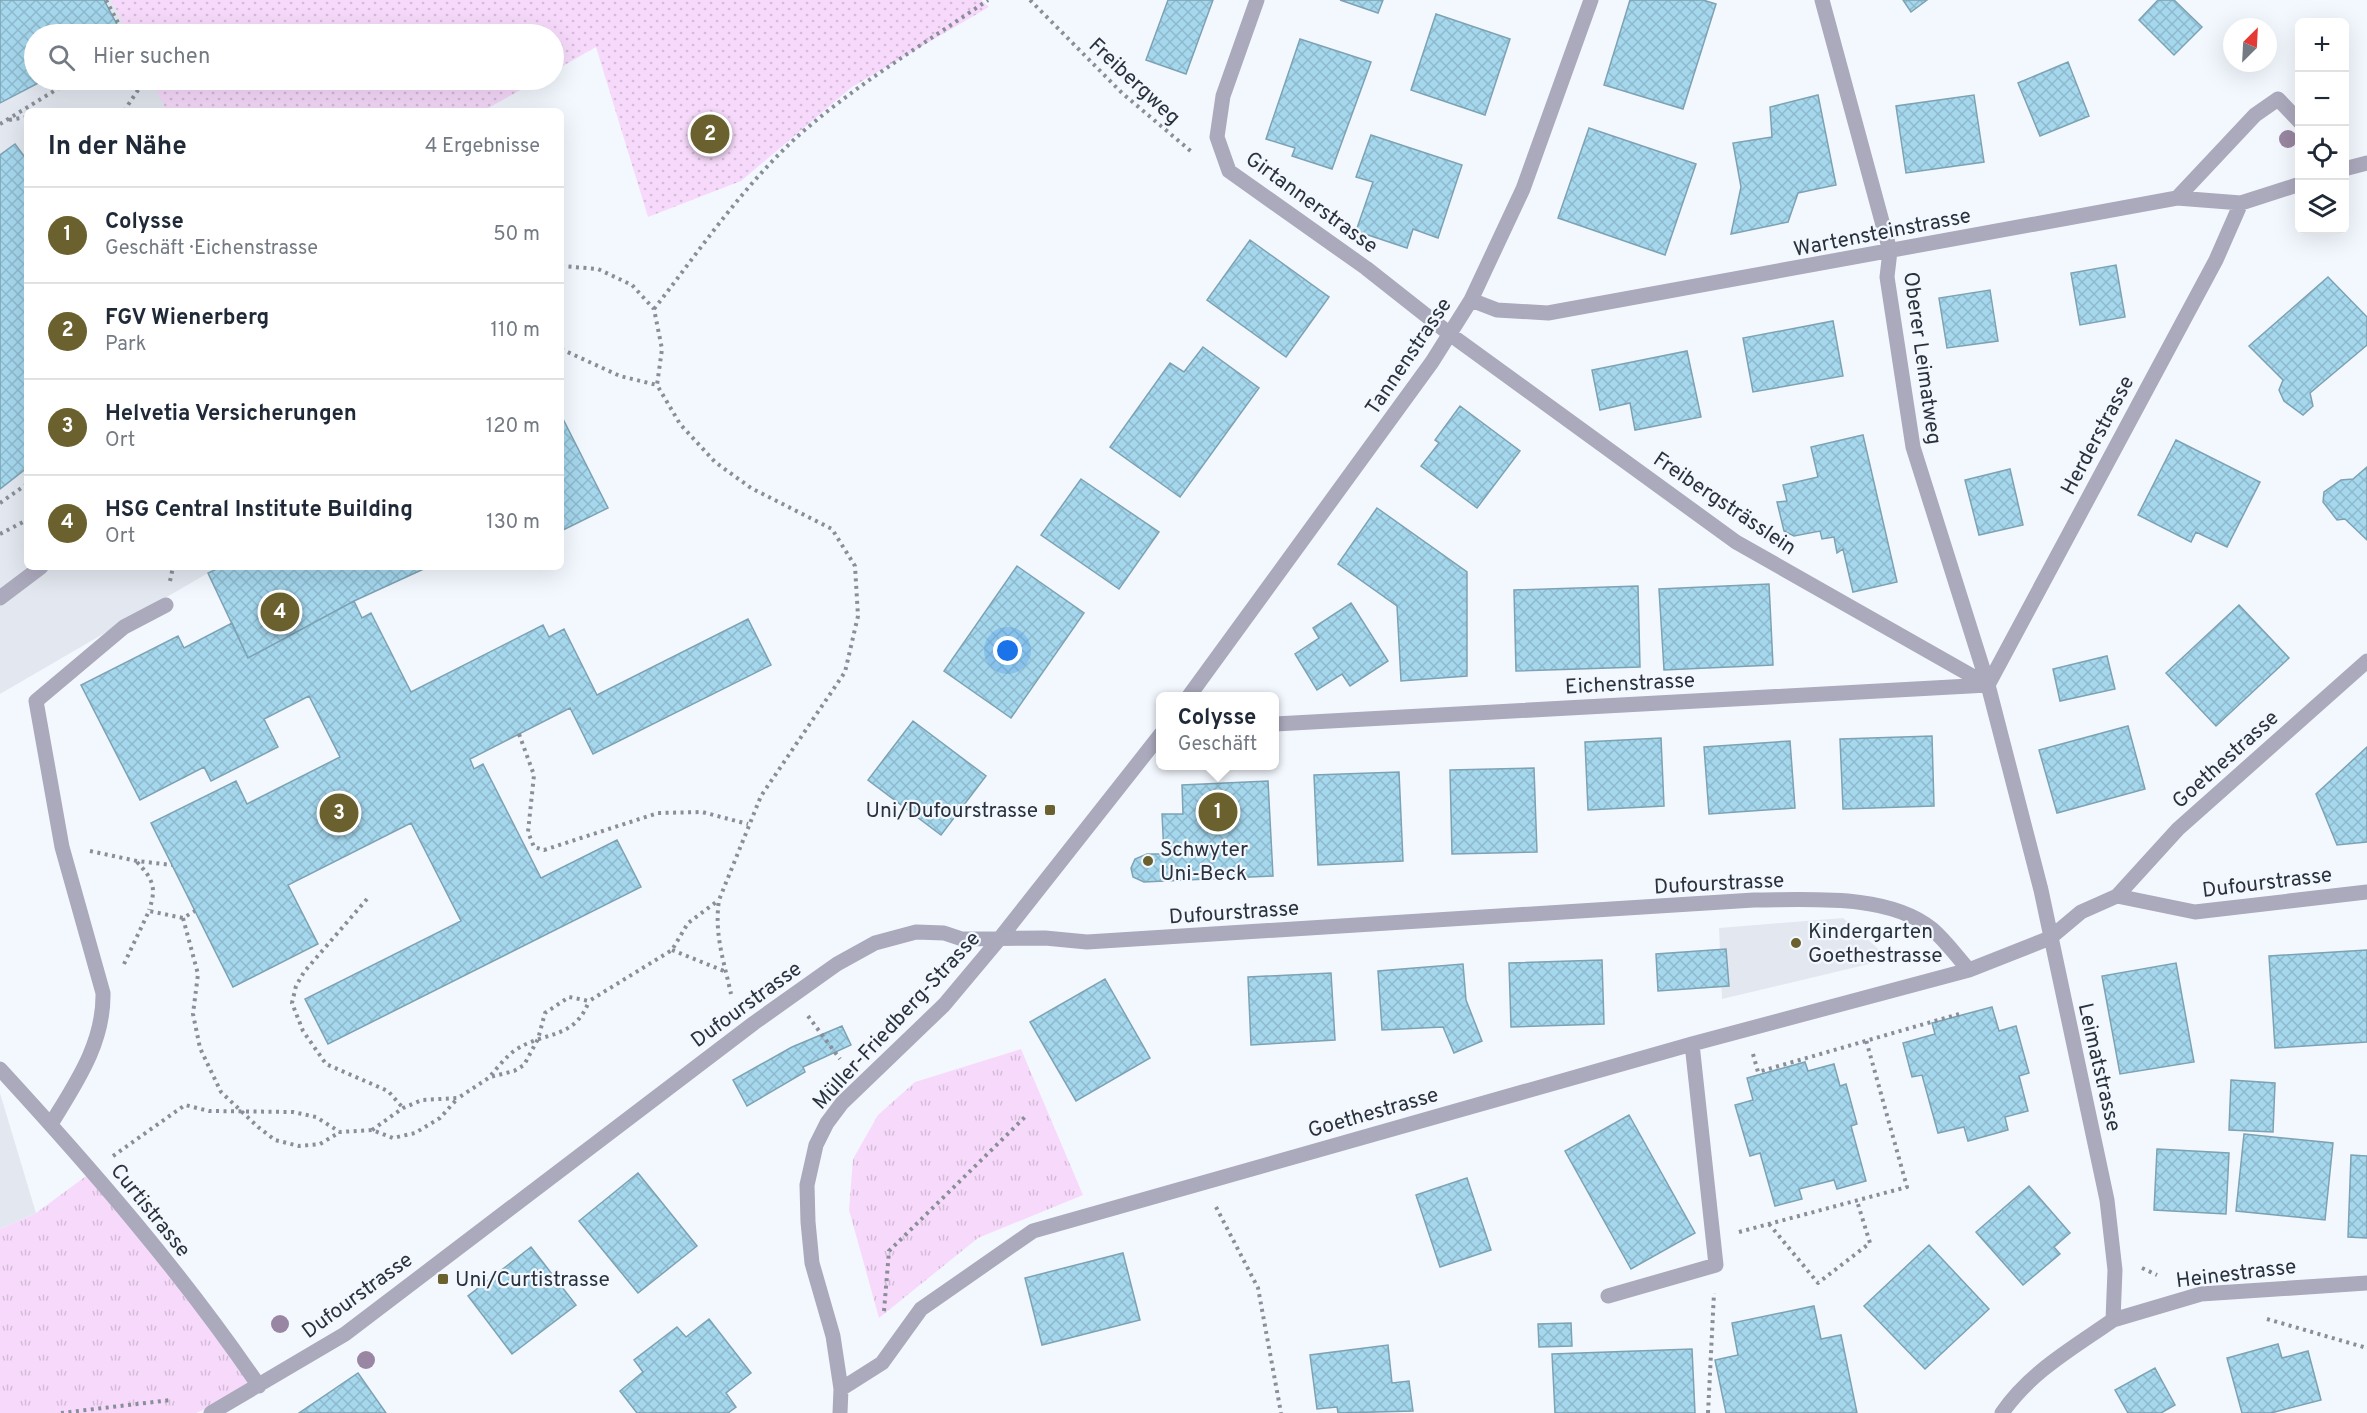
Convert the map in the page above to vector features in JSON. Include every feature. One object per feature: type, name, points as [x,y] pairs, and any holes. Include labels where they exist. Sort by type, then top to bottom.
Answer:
[{"type":"street","name":"Girtannerstrasse","points":[[1257,0],[1223,96],[1217,137],[1229,171],[1366,268],[1451,335]]},
{"type":"street","name":"Tannenstrasse","points":[[1192,692],[1451,335],[1471,300],[1523,189],[1591,0]]},
{"type":"street","name":"Oberer Leimatweg","points":[[1822,0],[1890,251],[1887,277],[1913,447],[1988,685]]},
{"type":"street","points":[[2177,198],[2255,116],[2278,99],[2295,117]]},
{"type":"street","name":"Wartensteinstrasse","points":[[1471,300],[1497,310],[1548,313],[2177,198],[2241,203],[2295,186]]},
{"type":"street","name":"Herderstrasse","points":[[1988,685],[2216,260],[2241,203]]},
{"type":"street","name":"Freibergsträsslein","points":[[1451,335],[1737,542],[1988,685]]},
{"type":"street","points":[[0,598],[37,570]]},
{"type":"street","points":[[51,1124],[86,1065],[104,1016],[103,993],[63,847],[36,702],[124,627],[166,605]]},
{"type":"street","name":"Goethestrasse","points":[[2117,896],[2178,829],[2367,661]]},
{"type":"street","name":"Eichenstrasse","points":[[1279,724],[1988,685]]},
{"type":"street","name":"Leimatstrasse","points":[[1988,685],[2041,890],[2107,1200],[2115,1270],[2113,1320]]},
{"type":"street","points":[[1001,937],[1156,740]]},
{"type":"street","name":"Dufourstrasse","points":[[2117,896],[2195,912],[2367,892]]},
{"type":"street","points":[[1969,970],[2050,938],[2081,912],[2117,896]]},
{"type":"street","name":"Dufourstrasse","points":[[211,1413],[345,1334],[754,1023],[837,964],[875,943],[916,932],[944,933],[962,939],[1001,937],[1087,942],[1754,900],[1851,899],[1903,914],[1931,928],[1969,970]]},
{"type":"street","name":"Müller-Friedberg-Strasse","points":[[840,1413],[841,1389],[833,1336],[812,1263],[807,1185],[816,1144],[826,1123],[842,1102],[944,1005],[1001,937]]},
{"type":"street","name":"Goethestrasse","points":[[841,1389],[882,1363],[921,1309],[1033,1231],[1692,1044],[1969,970]]},
{"type":"street","points":[[1608,1296],[1716,1265],[1692,1044]]},
{"type":"street","name":"Curtistrasse","points":[[0,1069],[93,1171],[221,1330],[259,1386]]},
{"type":"street","name":"Heinestrasse","points":[[2113,1320],[2201,1294],[2367,1283]]},
{"type":"street","points":[[2002,1413],[2015,1394],[2034,1375],[2113,1320]]},
{"type":"path","points":[[106,0],[119,24]]},
{"type":"path","points":[[654,309],[748,188],[798,136],[843,100],[988,0]]},
{"type":"path","name":"Freibergweg","points":[[1030,0],[1122,93],[1188,150],[1229,171]]},
{"type":"path","points":[[26,108],[56,90]]},
{"type":"path","points":[[126,108],[138,90]]},
{"type":"path","points":[[0,123],[24,109]]},
{"type":"path","points":[[5,121],[24,118]]},
{"type":"path","points":[[564,266],[598,269],[632,285],[654,309],[662,349],[657,385],[680,424],[715,462],[751,488],[832,529],[855,566],[858,616],[845,672],[761,796],[719,900],[716,919],[718,950],[731,994]]},
{"type":"path","points":[[564,350],[620,376],[657,385]]},
{"type":"path","points":[[0,503],[24,486]]},
{"type":"path","points":[[0,534],[24,522]]},
{"type":"path","points":[[519,734],[534,775],[528,832],[534,847],[544,850],[658,813],[702,812],[748,824]]},
{"type":"path","points":[[63,847],[172,865]]},
{"type":"path","points":[[123,965],[155,895],[152,879],[137,861]]},
{"type":"path","points":[[367,899],[304,972],[296,986],[292,1003],[303,1031],[326,1064],[388,1091],[402,1108]]},
{"type":"path","points":[[183,918],[198,974],[193,1014],[200,1048],[221,1092],[275,1140],[299,1146],[320,1144],[339,1132],[372,1130],[393,1138],[415,1133],[441,1118],[458,1098],[490,1077],[513,1052],[538,1039],[564,1032],[583,1018],[589,1001],[672,950],[688,923],[719,900]]},
{"type":"path","points":[[149,911],[183,918],[195,911]]},
{"type":"path","points":[[672,950],[725,971]]},
{"type":"path","points":[[490,1077],[514,1071],[524,1065],[538,1039],[545,1013],[569,997],[589,1001]]},
{"type":"path","points":[[1753,1054],[1758,1072],[1959,1014]]},
{"type":"path","points":[[808,1016],[840,1059]]},
{"type":"path","points":[[1713,1239],[1907,1187],[1866,1040]]},
{"type":"path","points":[[372,1130],[402,1108],[422,1100],[458,1098]]},
{"type":"path","points":[[93,1171],[185,1105],[209,1112],[293,1112],[316,1117],[339,1132]]},
{"type":"path","points":[[884,1314],[889,1251],[1027,1115]]},
{"type":"path","points":[[1204,1182],[1258,1288],[1281,1413]]},
{"type":"path","points":[[1768,1224],[1818,1282],[1870,1243],[1857,1201]]},
{"type":"path","points":[[1708,1413],[1716,1265]]},
{"type":"path","points":[[2142,1268],[2157,1275]]},
{"type":"path","points":[[2257,1316],[2367,1348]]},
{"type":"path","points":[[61,1413],[171,1400]]},
{"type":"shaded area","points":[[0,0],[145,0],[157,24],[24,24],[24,90],[190,90],[199,108],[24,108],[24,570],[421,570],[354,601],[248,658],[208,573],[0,694]]},
{"type":"shaded area","name":"Kindergarten Goethestrasse","points":[[1843,918],[1890,959],[1722,999],[1719,928]]},
{"type":"shaded area","points":[[0,1093],[36,1213],[0,1229]]},
{"type":"green space","points":[[111,0],[981,0],[989,7],[852,87],[741,181],[648,217],[596,47],[564,65],[564,24],[124,24]]},
{"type":"green space","points":[[156,90],[520,90],[488,108],[165,108]]},
{"type":"green space","points":[[1021,1049],[1083,1195],[978,1238],[879,1318],[849,1210],[853,1159],[878,1115],[915,1082]]},
{"type":"green space","points":[[93,1171],[259,1386],[196,1413],[0,1413],[0,1229],[36,1213]]},
{"type":"building","points":[[0,0],[104,0],[117,24],[24,24],[25,90],[0,103]]},
{"type":"building","points":[[1168,0],[1213,0],[1186,74],[1146,60]]},
{"type":"building","points":[[1340,0],[1383,0],[1378,13]]},
{"type":"building","points":[[1630,0],[1703,0],[1716,4],[1683,109],[1604,85]]},
{"type":"building","points":[[1903,0],[1927,0],[1911,12]]},
{"type":"building","points":[[2158,0],[2174,0],[2202,27],[2174,55],[2139,20]]},
{"type":"building","points":[[1436,14],[1510,39],[1485,115],[1411,90]]},
{"type":"building","points":[[1300,39],[1371,62],[1332,169],[1292,156],[1295,148],[1266,139]]},
{"type":"building","points":[[2068,62],[2089,116],[2040,136],[2018,83]]},
{"type":"building","points":[[1818,95],[1836,185],[1798,193],[1788,222],[1731,234],[1741,187],[1733,143],[1772,137],[1770,107]]},
{"type":"building","points":[[1974,95],[1984,162],[1906,173],[1896,106]]},
{"type":"building","points":[[1589,128],[1696,164],[1665,255],[1558,218]]},
{"type":"building","points":[[1371,135],[1462,165],[1438,238],[1413,229],[1407,248],[1356,231],[1373,182],[1356,177]]},
{"type":"building","points":[[15,144],[24,156],[24,470],[0,489],[0,155]]},
{"type":"building","points":[[1250,240],[1329,297],[1286,357],[1207,300]]},
{"type":"building","points":[[2116,265],[2125,317],[2080,325],[2071,273]]},
{"type":"building","points":[[2328,277],[2367,317],[2367,345],[2310,393],[2313,406],[2303,415],[2284,401],[2279,390],[2283,380],[2249,346]]},
{"type":"building","points":[[1990,290],[1998,341],[1947,348],[1939,298]]},
{"type":"building","points":[[1833,321],[1843,376],[1753,392],[1743,338]]},
{"type":"building","points":[[1203,347],[1259,388],[1180,497],[1110,447],[1170,363],[1184,372]]},
{"type":"building","points":[[1687,351],[1701,417],[1635,430],[1630,403],[1600,410],[1592,370]]},
{"type":"building","points":[[1460,406],[1520,451],[1477,508],[1421,466],[1439,443],[1435,440]]},
{"type":"building","points":[[564,421],[608,508],[564,530]]},
{"type":"building","points":[[1863,435],[1897,582],[1853,592],[1843,549],[1837,553],[1834,537],[1822,539],[1820,531],[1794,536],[1784,531],[1777,502],[1787,501],[1783,485],[1818,477],[1811,447]]},
{"type":"building","points":[[2176,440],[2260,482],[2227,547],[2196,532],[2191,542],[2138,515]]},
{"type":"building","points":[[2367,467],[2367,540],[2345,519],[2337,520],[2323,502],[2324,492],[2341,480],[2353,479]]},
{"type":"building","points":[[2010,469],[2023,525],[1979,535],[1965,480]]},
{"type":"building","points":[[1081,479],[1159,532],[1119,589],[1041,535]]},
{"type":"building","points":[[1377,508],[1467,572],[1467,676],[1401,681],[1397,606],[1338,564]]},
{"type":"building","points":[[1017,566],[1084,613],[1011,718],[944,671]]},
{"type":"building","points":[[214,570],[421,570],[354,601],[248,658],[208,573]]},
{"type":"building","points":[[1769,584],[1773,665],[1664,670],[1659,589]]},
{"type":"building","points":[[1638,586],[1640,667],[1516,671],[1514,590]]},
{"type":"building","points":[[354,601],[362,618],[371,613],[411,692],[543,625],[549,637],[564,629],[597,695],[748,619],[771,665],[593,754],[570,708],[470,759],[474,769],[483,764],[541,878],[617,840],[641,887],[328,1044],[305,999],[461,921],[411,823],[288,885],[318,944],[233,987],[151,823],[236,781],[247,804],[340,757],[309,696],[264,719],[278,747],[211,781],[204,767],[140,800],[81,685],[178,636],[184,648],[232,623],[248,658]]},
{"type":"building","points":[[1351,603],[1388,661],[1350,686],[1342,674],[1317,690],[1295,654],[1319,638],[1313,628]]},
{"type":"building","points":[[2239,605],[2289,658],[2216,726],[2166,673]]},
{"type":"building","points":[[2107,656],[2115,689],[2060,701],[2053,669]]},
{"type":"building","points":[[913,721],[986,776],[941,835],[868,780]]},
{"type":"building","points":[[2128,726],[2145,789],[2057,813],[2039,750]]},
{"type":"building","points":[[1932,736],[1934,806],[1843,809],[1840,739]]},
{"type":"building","points":[[1661,738],[1664,806],[1588,810],[1585,742]]},
{"type":"building","points":[[1790,741],[1795,808],[1709,814],[1704,747]]},
{"type":"building","points":[[2367,747],[2367,842],[2337,845],[2316,794]]},
{"type":"building","points":[[1534,768],[1537,852],[1452,854],[1450,770]]},
{"type":"building","points":[[1399,772],[1403,861],[1318,865],[1314,775]]},
{"type":"building","points":[[1268,781],[1273,876],[1144,882],[1133,877],[1131,868],[1135,859],[1147,854],[1164,854],[1162,814],[1183,814],[1182,785]]},
{"type":"building","points":[[1726,949],[1729,986],[1658,991],[1656,954]]},
{"type":"building","points":[[2367,950],[2367,1042],[2275,1048],[2269,956]]},
{"type":"building","points":[[1602,960],[1604,1024],[1511,1027],[1509,963]]},
{"type":"building","points":[[2176,963],[2194,1062],[2120,1074],[2102,976]]},
{"type":"building","points":[[1463,964],[1466,1000],[1482,1041],[1454,1053],[1443,1027],[1382,1030],[1378,971]]},
{"type":"building","points":[[1331,973],[1335,1040],[1251,1045],[1248,977]]},
{"type":"building","points":[[1105,979],[1150,1058],[1076,1101],[1030,1022]]},
{"type":"building","points":[[1992,1007],[1999,1031],[2016,1026],[2029,1073],[2019,1076],[2028,1111],[2005,1117],[2008,1130],[1968,1141],[1964,1127],[1938,1133],[1922,1075],[1912,1077],[1903,1043],[1935,1034],[1932,1023]]},
{"type":"building","points":[[842,1026],[851,1045],[803,1067],[805,1072],[747,1106],[733,1080],[792,1047]]},
{"type":"building","points":[[1805,1062],[1808,1071],[1834,1064],[1840,1086],[1846,1084],[1857,1124],[1851,1126],[1866,1181],[1837,1189],[1834,1180],[1799,1189],[1802,1199],[1775,1206],[1760,1153],[1750,1156],[1735,1105],[1753,1100],[1747,1078]]},
{"type":"building","points":[[2231,1080],[2275,1083],[2273,1132],[2229,1130]]},
{"type":"building","points":[[1629,1115],[1695,1233],[1631,1269],[1565,1151]]},
{"type":"building","points":[[2244,1134],[2333,1143],[2325,1220],[2236,1211]]},
{"type":"building","points":[[2157,1149],[2229,1153],[2226,1214],[2154,1210]]},
{"type":"building","points":[[2351,1155],[2367,1156],[2367,1238],[2348,1237]]},
{"type":"building","points":[[638,1173],[697,1246],[638,1293],[579,1221]]},
{"type":"building","points":[[1467,1178],[1491,1250],[1440,1267],[1416,1195]]},
{"type":"building","points":[[2029,1186],[2070,1233],[2054,1247],[2060,1254],[2023,1285],[1976,1232]]},
{"type":"building","points":[[1929,1245],[1989,1309],[1925,1369],[1864,1306]]},
{"type":"building","points":[[531,1247],[576,1305],[512,1354],[468,1296]]},
{"type":"building","points":[[1123,1253],[1140,1320],[1042,1345],[1025,1278]]},
{"type":"building","points":[[1814,1306],[1821,1339],[1841,1335],[1857,1413],[1726,1413],[1715,1360],[1738,1355],[1732,1323]]},
{"type":"building","points":[[709,1319],[751,1373],[726,1393],[736,1407],[728,1413],[637,1413],[620,1391],[643,1372],[634,1360],[677,1327],[686,1337]]},
{"type":"building","points":[[1571,1323],[1572,1346],[1539,1347],[1538,1324]]},
{"type":"building","points":[[2278,1344],[2282,1358],[2308,1351],[2321,1400],[2271,1413],[2242,1413],[2227,1358]]},
{"type":"building","points":[[1388,1345],[1392,1383],[1409,1381],[1413,1411],[1338,1413],[1337,1407],[1317,1409],[1310,1355]]},
{"type":"building","points":[[1692,1349],[1695,1413],[1555,1413],[1552,1354]]},
{"type":"building","points":[[2155,1368],[2175,1405],[2161,1413],[2128,1413],[2115,1390]]},
{"type":"building","points":[[358,1373],[386,1413],[299,1413]]},
{"type":"place","name":"FGV Wienerberg","points":[[710,134]]},
{"type":"place","name":"HSG Central Institute Building","points":[[280,612]]},
{"type":"place","name":"Uni/Dufourstrasse","points":[[1050,810]]},
{"type":"place","name":"Colysse","points":[[1218,812]]},
{"type":"place","name":"Helvetia Versicherungen","points":[[339,813]]},
{"type":"place","name":"Schwyter Uni-Beck","points":[[1148,861]]},
{"type":"place","name":"Kindergarten Goethestrasse","points":[[1796,943]]},
{"type":"place","name":"Uni/Curtistrasse","points":[[443,1279]]}]
